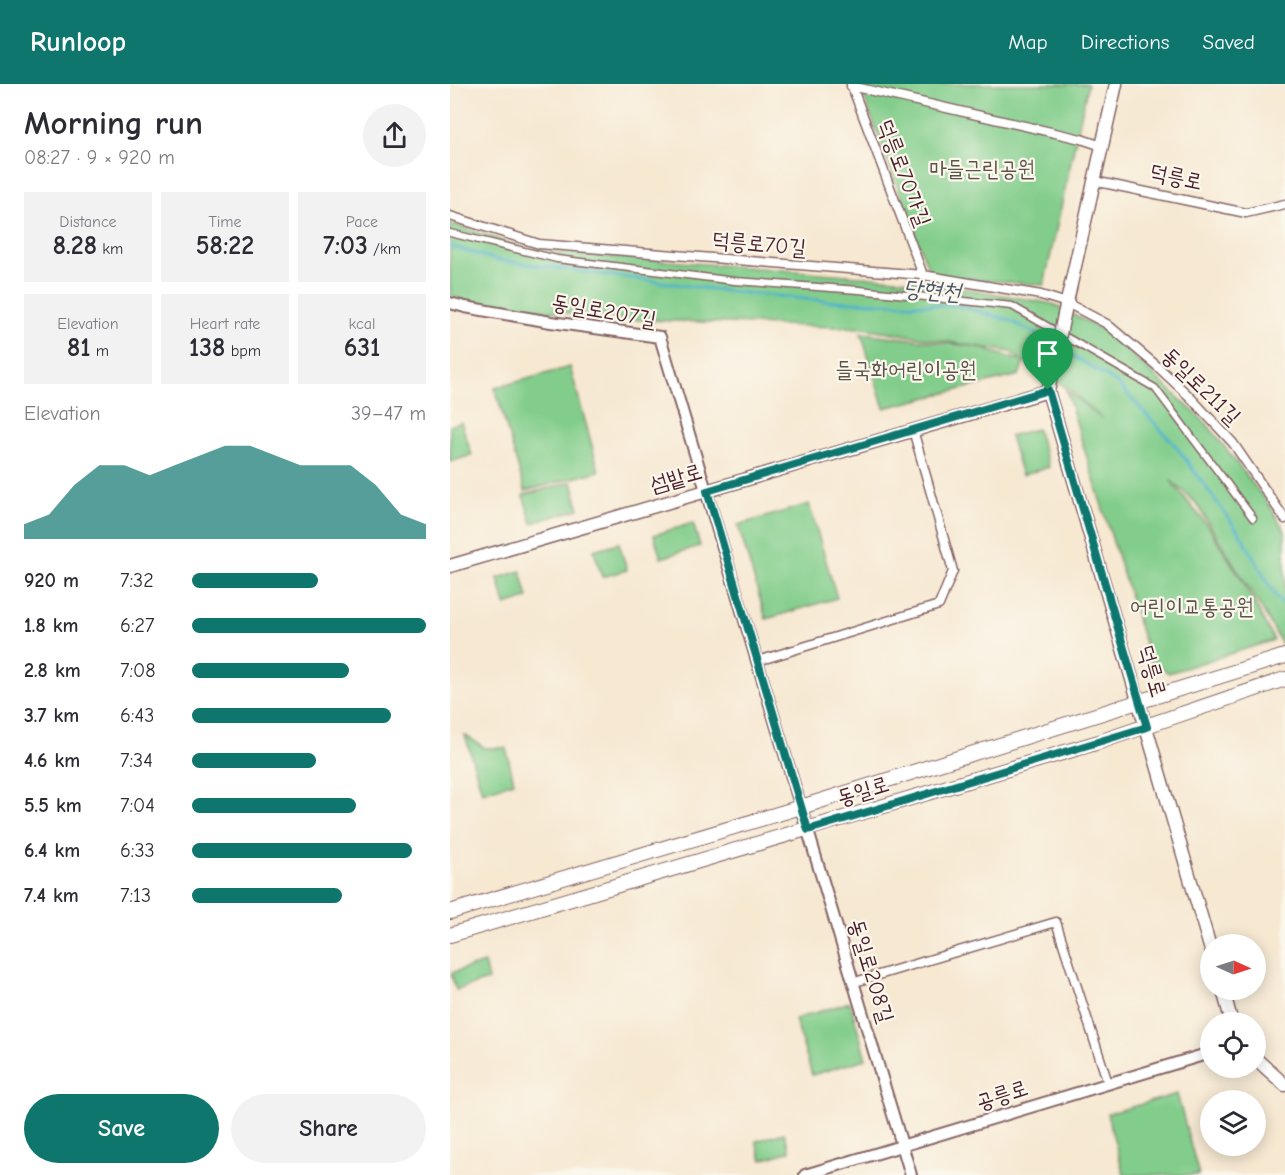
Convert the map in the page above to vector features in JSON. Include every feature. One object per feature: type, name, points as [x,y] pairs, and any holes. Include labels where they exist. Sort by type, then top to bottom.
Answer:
[{"type":"main road","points":[[1067,303],[1116,84]]},
{"type":"main road","name":"덕릉로","points":[[1067,303],[1048,390],[1206,934]]},
{"type":"main road","name":"섬밭로","points":[[450,566],[1048,390]]},
{"type":"main road","name":"동일로","points":[[450,912],[801,807],[1285,656]]},
{"type":"main road","name":"동일로","points":[[450,935],[1147,727],[1285,679]]},
{"type":"main road","points":[[1266,1068],[1285,1084]]},
{"type":"street","points":[[851,85],[1081,139],[1102,146]]},
{"type":"street","name":"덕릉로70가길","points":[[851,85],[923,275]]},
{"type":"street","name":"덕릉로","points":[[1094,181],[1246,213],[1285,204]]},
{"type":"street","name":"덕릉로70길","points":[[450,216],[538,244],[923,275],[1041,295],[1067,303]]},
{"type":"street","points":[[450,233],[557,260],[735,281],[859,290],[1012,306],[1155,388],[1253,518]]},
{"type":"street","name":"동일로207길","points":[[450,303],[465,308],[660,337],[801,807]]},
{"type":"street","name":"동일로211길","points":[[1067,303],[1107,324],[1190,397],[1233,443],[1285,519]]},
{"type":"street","points":[[758,661],[939,605],[953,571],[913,430]]},
{"type":"street","name":"동일로208길","points":[[801,807],[911,1175]]},
{"type":"street","points":[[855,982],[1056,922],[1108,1083]]},
{"type":"street","name":"공릉로","points":[[805,1175],[1200,1056]]},
{"type":"green space","name":"마들근린공원","points":[[859,84],[1088,84],[1044,285],[931,276]]},
{"type":"green space","points":[[450,223],[529,250],[922,281],[1053,304],[1107,332],[1207,424],[1269,505],[1285,531],[1285,650],[1196,503],[1170,480],[1208,526],[1242,580],[1274,640],[1169,673],[1150,661],[1066,390],[1102,419],[1069,389],[1024,362],[1019,375],[884,408],[861,333],[977,347],[1022,361],[1011,352],[863,328],[620,319],[468,302],[450,295]]},
{"type":"green space","points":[[570,367],[599,471],[525,491],[495,388]]},
{"type":"green space","points":[[461,422],[472,455],[450,462],[450,426]]},
{"type":"green space","points":[[1037,429],[1049,467],[1022,475],[1010,436]]},
{"type":"green space","points":[[572,482],[579,509],[532,523],[523,495]]},
{"type":"green space","points":[[809,504],[837,598],[766,619],[738,525]]},
{"type":"green space","points":[[693,523],[700,546],[661,558],[654,535]]},
{"type":"green space","points":[[619,543],[627,570],[602,577],[594,550]]},
{"type":"green space","points":[[521,571],[528,598],[505,605],[498,578]]},
{"type":"green space","points":[[465,735],[485,748],[506,748],[514,782],[482,792]]},
{"type":"green space","points":[[484,963],[488,980],[456,990],[451,973]]},
{"type":"green space","points":[[850,1002],[866,1059],[812,1075],[795,1019]]},
{"type":"green space","points":[[1177,1094],[1199,1175],[1124,1175],[1107,1114]]},
{"type":"green space","points":[[784,1133],[790,1151],[762,1160],[756,1141]]},
{"type":"waterway","name":"당현천","points":[[450,246],[497,260],[726,291],[826,301],[959,306],[1009,320],[1054,344]]},
{"type":"waterway","name":"당현천","points":[[1059,347],[1117,383],[1175,445],[1241,535],[1276,597],[1285,607]]},
{"type":"route","points":[[1048,390],[1147,727],[808,830],[707,491],[1048,390]]},
{"type":"park label","name":"들국화어린이공원","points":[[906,370]]},
{"type":"park label","name":"어린이교통공원","points":[[1192,607]]}]
